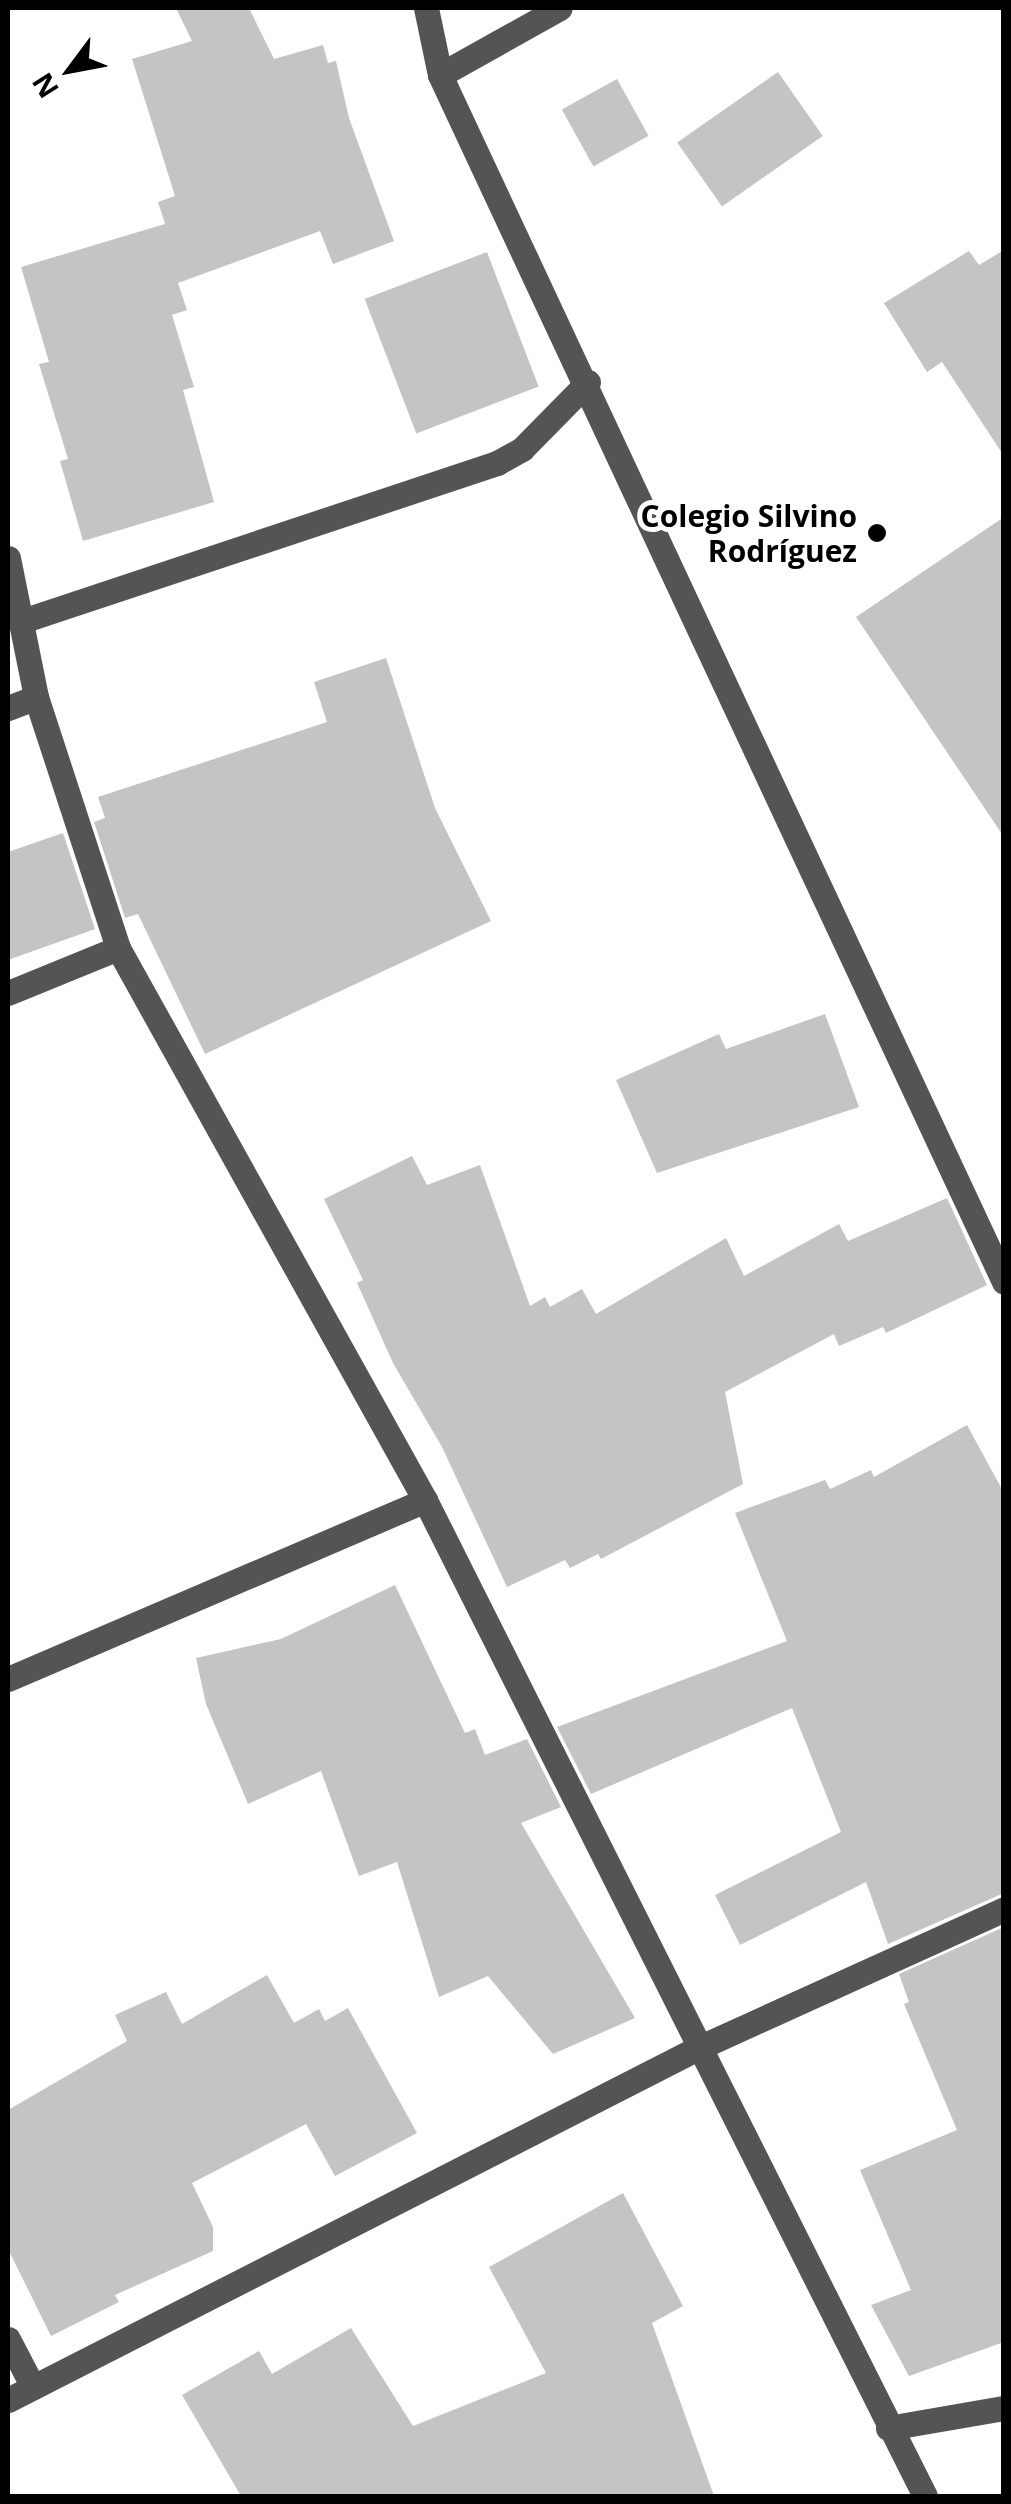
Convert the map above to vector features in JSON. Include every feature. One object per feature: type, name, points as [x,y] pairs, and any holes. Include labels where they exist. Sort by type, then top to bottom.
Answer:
[{"type":"street","points":[[426,8],[440,75],[588,382],[1004,1282]]},
{"type":"street","points":[[440,75],[560,8]]},
{"type":"street","points":[[22,622],[497,462],[522,450],[588,382]]},
{"type":"street","points":[[8,558],[36,697],[118,948],[425,1500],[696,2049],[926,2496]]},
{"type":"street","points":[[8,708],[36,697]]},
{"type":"street","points":[[8,993],[118,948]]},
{"type":"street","points":[[8,1680],[425,1500]]},
{"type":"street","points":[[8,2400],[696,2049],[1004,1909]]},
{"type":"street","points":[[8,2339],[33,2387]]},
{"type":"street","points":[[888,2428],[1004,2408]]},
{"type":"building","points":[[176,8],[249,8],[274,59],[323,45],[328,63],[336,61],[349,118],[394,241],[333,264],[320,231],[178,283],[187,310],[172,315],[194,387],[183,390],[214,502],[83,541],[60,461],[68,459],[39,364],[49,362],[21,267],[165,224],[158,202],[175,196],[132,59],[192,41]]},
{"type":"building","points":[[778,72],[823,136],[722,206],[677,143]]},
{"type":"building","points":[[617,79],[649,136],[593,166],[562,110]]},
{"type":"building","points":[[1004,250],[1004,456],[942,362],[927,372],[884,303],[969,251],[979,265]]},
{"type":"building","points":[[487,252],[539,386],[416,433],[365,299]]},
{"type":"building","points":[[1004,517],[1004,837],[856,617]]},
{"type":"building","points":[[386,658],[435,808],[491,921],[205,1054],[138,914],[125,918],[94,822],[105,818],[98,797],[327,722],[314,682]]},
{"type":"building","points":[[63,833],[95,929],[8,960],[8,852]]},
{"type":"building","points":[[825,1014],[859,1107],[657,1173],[616,1080],[719,1034],[726,1049]]},
{"type":"building","points":[[412,1156],[427,1185],[480,1165],[530,1306],[545,1297],[550,1307],[582,1289],[596,1314],[726,1238],[744,1276],[839,1224],[848,1241],[947,1198],[987,1285],[886,1333],[883,1327],[839,1346],[834,1334],[725,1392],[743,1484],[601,1559],[598,1554],[570,1568],[565,1560],[507,1587],[442,1447],[393,1363],[357,1283],[363,1280],[324,1199]]},
{"type":"building","points":[[967,1425],[1004,1493],[1004,1893],[888,1944],[866,1882],[740,1945],[715,1895],[841,1832],[792,1708],[591,1794],[557,1727],[787,1641],[735,1513],[825,1480],[830,1489],[871,1470],[874,1477]]},
{"type":"building","points":[[395,1585],[465,1733],[475,1729],[485,1755],[527,1739],[561,1807],[521,1823],[635,2018],[553,2054],[488,1976],[439,1997],[397,1862],[359,1876],[321,1771],[248,1804],[206,1704],[196,1658],[281,1639]]},
{"type":"building","points":[[1004,1927],[1004,2342],[909,2376],[871,2305],[911,2290],[860,2170],[957,2130],[904,2004],[909,2002],[899,1974]]},
{"type":"building","points":[[267,1975],[294,2023],[319,2009],[325,2021],[348,2008],[417,2133],[335,2176],[306,2124],[192,2183],[213,2227],[213,2251],[115,2295],[119,2302],[51,2336],[8,2249],[8,2110],[127,2041],[115,2015],[166,1992],[182,2024]]},
{"type":"building","points":[[623,2193],[683,2306],[652,2323],[714,2496],[241,2496],[182,2395],[259,2351],[272,2374],[351,2328],[413,2426],[546,2373],[489,2267]]},
{"type":"place","name":"Colegio Silvino Rodríguez","points":[[877,533]]}]
